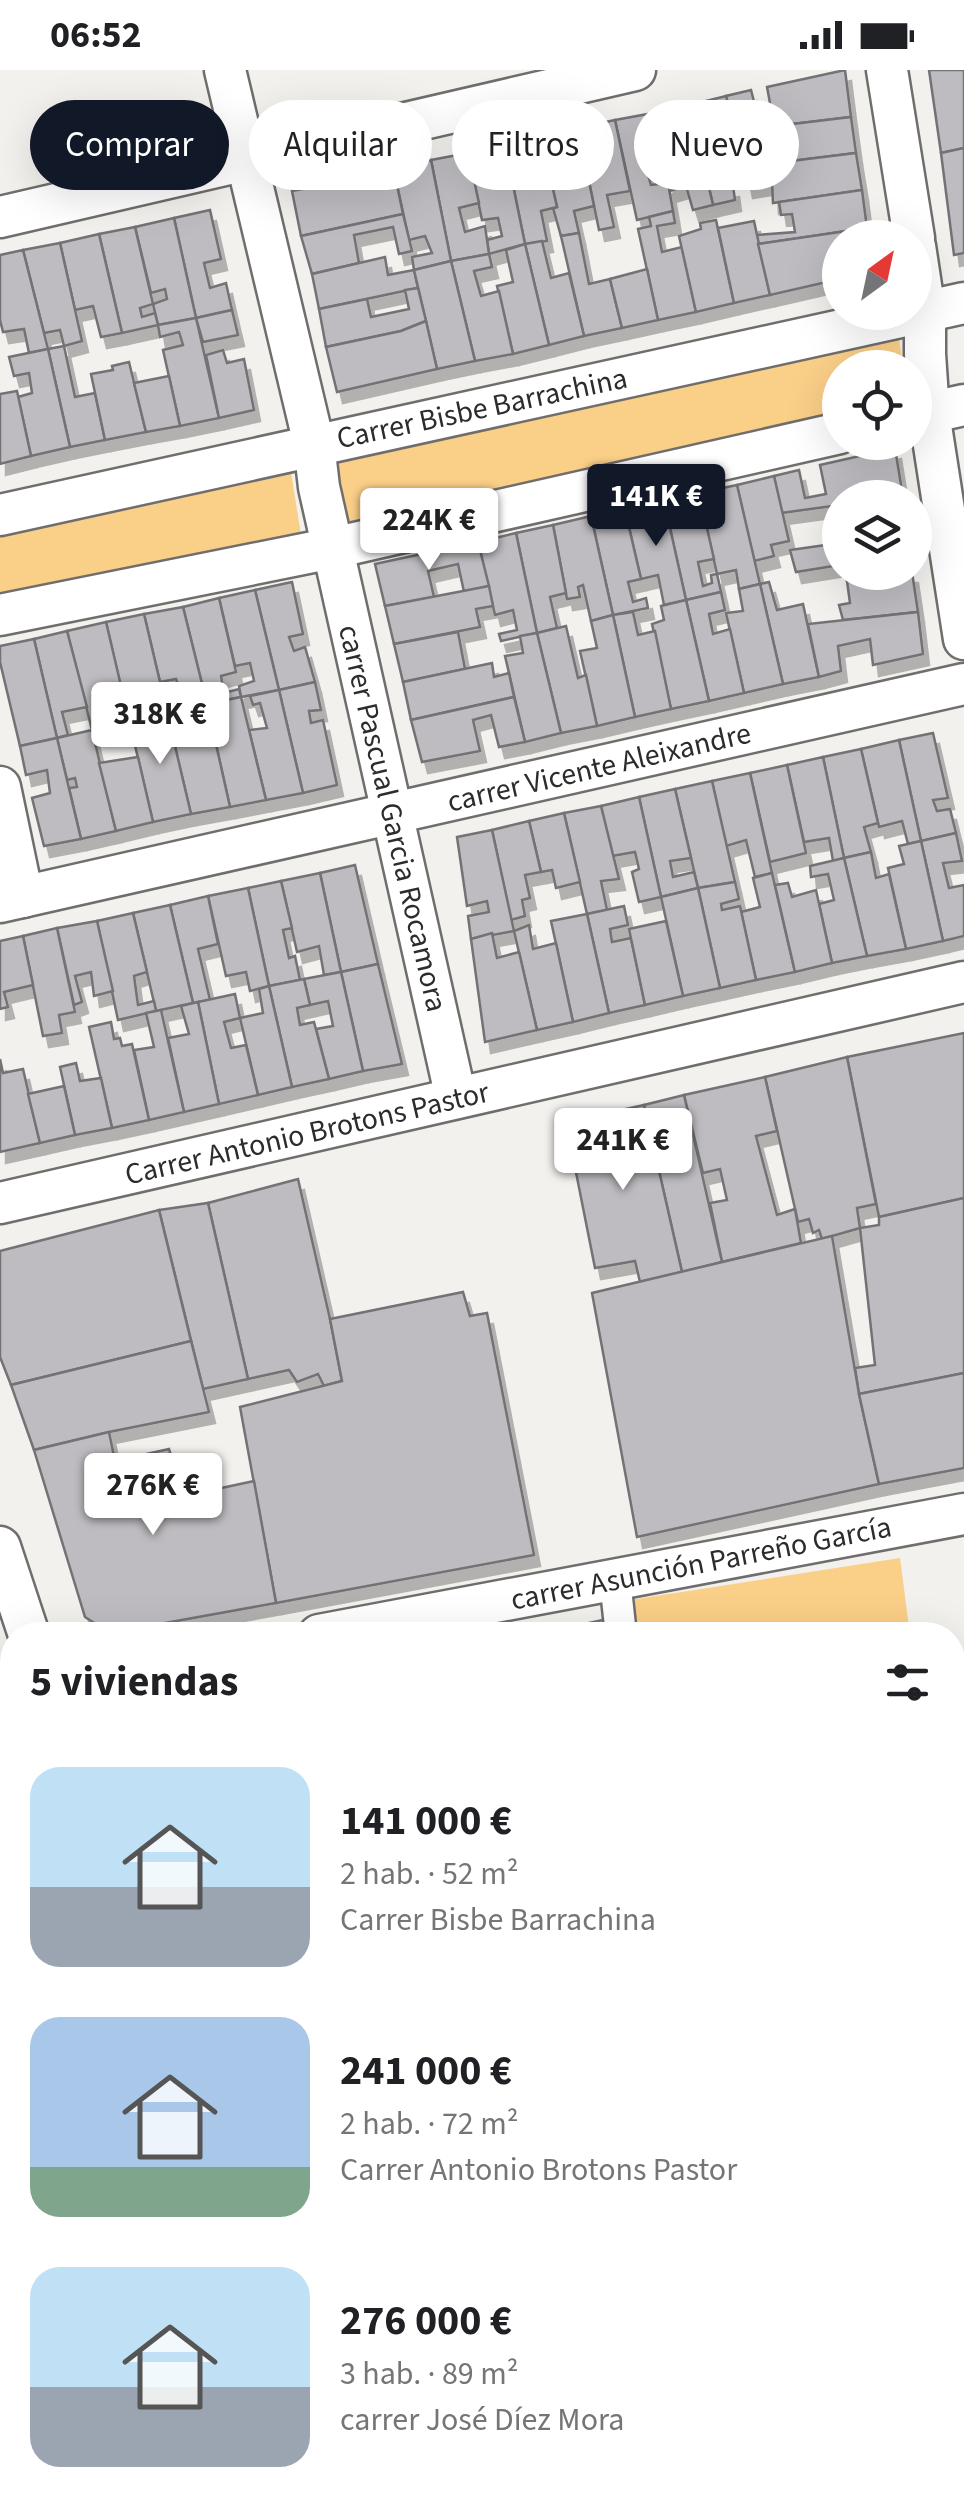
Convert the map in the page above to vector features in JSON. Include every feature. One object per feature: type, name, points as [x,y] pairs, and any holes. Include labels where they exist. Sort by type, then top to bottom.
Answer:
[{"type":"street","name":"carrer Pascual Garcia Rocamora","points":[[225,70],[314,444],[319,487],[456,1098]]},
{"type":"street","points":[[0,217],[635,70]]},
{"type":"street","points":[[887,70],[911,220]]},
{"type":"street","points":[[932,281],[945,307],[925,354],[936,411],[964,640]]},
{"type":"street","name":"Carrer Bisbe Barrachina","points":[[0,514],[945,307]]},
{"type":"street","points":[[0,615],[333,548],[822,437]]},
{"type":"street","name":"carrer Vicente Aleixandre","points":[[12,900],[964,684]]},
{"type":"street","points":[[0,787],[12,900]]},
{"type":"street","name":"Carrer Antonio Brotons Pastor","points":[[0,1204],[964,982]]},
{"type":"street","name":"carrer Asunción Parreño García","points":[[389,1622],[964,1514]]},
{"type":"street","points":[[0,1547],[24,1622]]},
{"type":"street","points":[[615,1580],[619,1622]]},
{"type":"shaded area","points":[[899,338],[901,350],[843,350]]},
{"type":"shaded area","points":[[822,355],[822,416],[348,524],[337,459]]},
{"type":"shaded area","points":[[291,472],[301,535],[0,598],[0,535]]},
{"type":"shaded area","points":[[900,1558],[908,1622],[619,1622],[617,1602]]},
{"type":"building","points":[[845,70],[851,117],[799,123],[799,100],[769,100],[767,87]]},
{"type":"building","points":[[929,70],[964,70],[964,148],[941,153]]},
{"type":"building","points":[[751,90],[754,100],[727,100],[726,96]]},
{"type":"building","points":[[634,116],[634,190],[669,190],[673,211],[637,220],[615,120]]},
{"type":"building","points":[[851,117],[856,153],[799,160],[799,123]]},
{"type":"building","points":[[614,120],[630,191],[607,195],[614,227],[599,230],[591,190],[614,190]]},
{"type":"building","points":[[964,148],[964,253],[954,255],[941,153]]},
{"type":"building","points":[[856,153],[862,190],[773,203],[772,190],[799,190],[799,160]]},
{"type":"building","points":[[452,156],[452,190],[476,190],[479,203],[459,208],[465,232],[485,226],[489,254],[451,261],[432,160]]},
{"type":"building","points":[[432,165],[451,261],[414,270],[412,257],[432,253],[425,236],[409,240],[398,190],[432,190]]},
{"type":"building","points":[[398,190],[403,214],[301,236],[292,191]]},
{"type":"building","points":[[476,190],[514,190],[525,244],[489,254],[487,240],[502,236],[498,218],[482,220]]},
{"type":"building","points":[[514,190],[553,190],[557,207],[541,211],[547,241],[525,244]]},
{"type":"building","points":[[553,190],[591,190],[594,206],[574,211],[579,233],[561,236],[553,208],[557,207]]},
{"type":"building","points":[[687,190],[710,190],[713,205],[693,210]]},
{"type":"building","points":[[710,190],[734,190],[735,200],[713,205]]},
{"type":"building","points":[[862,190],[866,220],[822,220],[822,235],[758,244],[757,235],[795,232],[792,214],[781,215],[779,202]]},
{"type":"building","points":[[210,210],[221,259],[204,263],[210,288],[226,283],[232,310],[196,318],[174,218]]},
{"type":"building","points":[[673,211],[675,223],[657,226],[662,252],[682,247],[696,312],[658,320],[638,229],[651,226],[649,217]]},
{"type":"building","points":[[403,214],[412,251],[399,254],[393,227],[354,235],[359,263],[312,274],[301,236]]},
{"type":"building","points":[[174,218],[196,318],[158,325],[153,304],[167,299],[165,289],[151,293],[135,227]]},
{"type":"building","points":[[716,220],[734,303],[696,312],[679,236],[701,229],[700,223]]},
{"type":"building","points":[[754,221],[770,295],[734,303],[718,228]]},
{"type":"building","points":[[135,227],[153,304],[140,308],[142,317],[155,313],[158,325],[122,333],[99,234]]},
{"type":"building","points":[[579,233],[589,284],[610,279],[622,328],[584,336],[561,236]]},
{"type":"building","points":[[99,234],[122,333],[101,337],[93,306],[75,310],[60,243]]},
{"type":"building","points":[[822,235],[822,283],[770,295],[758,244]]},
{"type":"building","points":[[542,241],[551,278],[569,273],[584,336],[549,345],[525,244]]},
{"type":"building","points":[[60,243],[82,341],[64,346],[60,330],[44,333],[23,250]]},
{"type":"building","points":[[525,244],[549,345],[513,354],[497,286],[513,282],[506,250]]},
{"type":"building","points":[[23,250],[48,349],[29,353],[24,329],[3,332],[0,320],[0,255]]},
{"type":"building","points":[[489,254],[492,267],[474,271],[481,296],[499,291],[513,354],[475,361],[451,261]]},
{"type":"building","points":[[385,257],[388,275],[414,270],[418,288],[319,309],[312,274]]},
{"type":"building","points":[[451,261],[475,361],[437,369],[414,270]]},
{"type":"building","points":[[647,269],[658,320],[622,328],[610,279]]},
{"type":"building","points":[[418,288],[426,321],[401,331],[326,347],[319,309],[367,299],[371,317],[409,309],[405,290]]},
{"type":"building","points":[[232,310],[238,335],[203,342],[196,318]]},
{"type":"building","points":[[196,318],[219,418],[180,426],[163,350],[183,345],[179,332],[160,337],[158,325]]},
{"type":"building","points":[[426,321],[437,369],[337,392],[326,347],[401,331]]},
{"type":"building","points":[[64,346],[75,397],[95,393],[105,440],[70,447],[48,349]]},
{"type":"building","points":[[48,349],[70,447],[31,456],[18,397],[32,393],[29,373],[14,376],[9,357]]},
{"type":"building","points":[[223,350],[227,363],[244,359],[254,410],[219,418],[206,355]]},
{"type":"building","points":[[129,362],[146,432],[105,440],[91,374]]},
{"type":"building","points":[[169,376],[180,426],[146,432],[134,383]]},
{"type":"building","points":[[17,391],[31,456],[0,464],[0,394]]},
{"type":"building","points":[[842,460],[897,460],[900,480],[823,480],[820,465]]},
{"type":"building","points":[[799,470],[805,498],[822,495],[822,507],[781,513],[774,476]]},
{"type":"building","points":[[774,476],[789,541],[771,545],[774,556],[754,561],[737,485]]},
{"type":"building","points":[[737,485],[760,584],[739,589],[736,570],[717,574],[699,493]]},
{"type":"building","points":[[699,493],[714,559],[698,562],[703,586],[712,583],[711,575],[717,574],[721,592],[686,600],[664,501]]},
{"type":"building","points":[[664,501],[686,600],[664,605],[658,575],[641,579],[625,510]]},
{"type":"building","points":[[625,510],[641,579],[628,582],[633,602],[646,598],[648,608],[613,615],[591,516]]},
{"type":"building","points":[[591,516],[613,615],[591,621],[583,585],[578,587],[580,597],[567,599],[553,525]]},
{"type":"building","points":[[553,525],[566,593],[550,597],[557,628],[537,633],[516,533]]},
{"type":"building","points":[[516,533],[537,633],[501,641],[499,634],[517,630],[513,610],[495,615],[478,542]]},
{"type":"building","points":[[478,542],[489,586],[464,592],[458,564],[428,571],[434,597],[385,606],[375,564]]},
{"type":"building","points":[[822,546],[822,568],[796,572],[790,550]]},
{"type":"building","points":[[292,582],[303,634],[289,637],[294,651],[305,647],[315,682],[279,690],[255,590]]},
{"type":"building","points":[[769,582],[777,610],[803,604],[819,677],[783,684],[760,584]]},
{"type":"building","points":[[760,584],[783,684],[744,693],[726,613],[743,611],[739,589]]},
{"type":"building","points":[[489,586],[493,606],[476,609],[480,627],[394,644],[385,606]]},
{"type":"building","points":[[255,590],[279,690],[241,697],[239,686],[254,681],[250,663],[235,666],[219,598]]},
{"type":"building","points":[[848,590],[915,590],[918,612],[843,620],[839,605],[850,603]]},
{"type":"building","points":[[721,592],[725,610],[709,614],[713,634],[730,629],[744,693],[709,701],[686,600]]},
{"type":"building","points":[[219,598],[236,672],[221,676],[224,693],[239,689],[241,697],[207,704],[183,607]]},
{"type":"building","points":[[686,600],[709,701],[671,709],[652,624],[664,620],[661,606]]},
{"type":"building","points":[[183,607],[207,704],[166,708],[162,690],[179,687],[176,679],[160,682],[144,614]]},
{"type":"building","points":[[633,612],[638,635],[655,631],[671,709],[635,717],[613,615]]},
{"type":"building","points":[[918,612],[923,654],[873,665],[870,639],[838,646],[841,671],[819,677],[808,624]]},
{"type":"building","points":[[144,614],[167,712],[129,720],[126,707],[153,701],[152,684],[122,692],[106,622]]},
{"type":"building","points":[[613,615],[635,717],[597,726],[580,651],[597,648],[591,621]]},
{"type":"building","points":[[106,622],[129,720],[92,730],[67,631]]},
{"type":"building","points":[[566,626],[578,678],[586,675],[597,726],[561,733],[537,633]]},
{"type":"building","points":[[67,631],[87,707],[62,712],[68,735],[57,738],[34,639]]},
{"type":"building","points":[[458,632],[465,669],[403,682],[394,644]]},
{"type":"building","points":[[537,633],[561,733],[525,742],[505,656],[523,653],[520,636]]},
{"type":"building","points":[[34,639],[57,738],[20,746],[0,662],[0,646]]},
{"type":"building","points":[[492,663],[494,677],[509,673],[514,697],[411,720],[403,682]]},
{"type":"building","points":[[315,682],[321,710],[309,711],[311,723],[323,720],[337,785],[303,793],[279,690]]},
{"type":"building","points":[[279,690],[303,793],[266,800],[249,730],[267,728],[260,703],[253,705],[250,696]]},
{"type":"building","points":[[241,697],[266,800],[230,807],[207,704]]},
{"type":"building","points":[[514,697],[525,742],[499,747],[491,715],[473,720],[480,751],[422,762],[411,720]]},
{"type":"building","points":[[207,704],[230,807],[191,814],[174,743],[188,739],[185,727],[171,731],[167,712]]},
{"type":"building","points":[[167,712],[191,814],[153,822],[129,720]]},
{"type":"building","points":[[92,730],[116,831],[81,839],[69,788],[77,787],[75,778],[67,780],[57,738]]},
{"type":"building","points":[[933,733],[948,798],[933,800],[937,811],[950,809],[956,833],[921,841],[899,740]]},
{"type":"building","points":[[57,738],[81,839],[44,846],[32,798],[50,793],[47,770],[26,775],[20,746]]},
{"type":"building","points":[[899,740],[921,841],[908,844],[902,821],[879,827],[861,749]]},
{"type":"building","points":[[861,749],[878,823],[864,827],[871,852],[844,858],[823,757]]},
{"type":"building","points":[[138,757],[153,822],[116,831],[99,763]]},
{"type":"building","points":[[823,757],[844,858],[833,861],[829,838],[804,842],[787,765]]},
{"type":"building","points":[[787,765],[806,853],[770,862],[750,773]]},
{"type":"building","points":[[750,773],[772,873],[755,877],[746,840],[726,846],[712,781]]},
{"type":"building","points":[[712,781],[735,882],[698,888],[675,789]]},
{"type":"building","points":[[675,789],[691,858],[670,861],[673,877],[694,872],[698,888],[661,897],[639,797]]},
{"type":"building","points":[[639,797],[661,897],[639,902],[632,872],[639,869],[635,852],[612,856],[601,806]]},
{"type":"building","points":[[601,806],[619,879],[601,881],[607,910],[587,914],[564,813]]},
{"type":"building","points":[[564,813],[580,882],[556,888],[552,870],[541,872],[529,821]]},
{"type":"building","points":[[529,821],[541,872],[525,875],[530,898],[522,900],[525,916],[511,920],[492,830]]},
{"type":"building","points":[[492,830],[514,931],[471,939],[468,916],[489,912],[487,901],[467,906],[457,837]]},
{"type":"building","points":[[956,833],[962,861],[943,863],[949,888],[964,885],[964,936],[943,941],[921,841]]},
{"type":"building","points":[[921,841],[943,941],[906,949],[888,868],[904,864],[899,846]]},
{"type":"building","points":[[871,852],[876,878],[889,874],[906,949],[867,956],[844,858]]},
{"type":"building","points":[[844,858],[867,956],[832,963],[819,904],[834,900],[828,874],[811,877],[810,866]]},
{"type":"building","points":[[355,865],[378,964],[341,972],[320,873]]},
{"type":"building","points":[[320,873],[341,972],[324,975],[319,946],[297,952],[281,881]]},
{"type":"building","points":[[772,873],[795,972],[756,980],[741,912],[760,907],[753,878]]},
{"type":"building","points":[[281,881],[292,928],[283,930],[289,958],[295,956],[300,980],[269,986],[248,888]]},
{"type":"building","points":[[735,882],[739,899],[721,904],[722,910],[740,906],[756,980],[720,988],[698,888]]},
{"type":"building","points":[[788,883],[792,897],[816,890],[832,963],[795,972],[775,885]]},
{"type":"building","points":[[248,888],[269,986],[250,991],[246,972],[226,976],[208,896]]},
{"type":"building","points":[[698,888],[720,988],[683,996],[661,897]]},
{"type":"building","points":[[208,896],[218,944],[198,949],[210,1000],[193,1003],[170,905]]},
{"type":"building","points":[[170,905],[193,1003],[156,1011],[133,913]]},
{"type":"building","points":[[624,906],[628,925],[610,929],[612,942],[631,938],[645,1005],[609,1013],[587,914]]},
{"type":"building","points":[[133,913],[147,972],[134,976],[138,1005],[154,1001],[156,1011],[118,1020],[97,921]]},
{"type":"building","points":[[587,914],[609,1013],[573,1022],[551,921]]},
{"type":"building","points":[[97,921],[113,991],[94,996],[91,972],[75,976],[82,1002],[74,1005],[57,928]]},
{"type":"building","points":[[666,921],[683,996],[645,1005],[629,929]]},
{"type":"building","points":[[529,925],[533,949],[556,943],[573,1022],[537,1030],[514,931]]},
{"type":"building","points":[[57,928],[75,1012],[59,1015],[62,1033],[43,1036],[23,936]]},
{"type":"building","points":[[492,933],[497,958],[519,952],[537,1030],[485,1042],[471,939]]},
{"type":"building","points":[[23,936],[33,985],[4,992],[8,1007],[0,1009],[0,941]]},
{"type":"building","points":[[378,964],[402,1064],[363,1071],[341,972]]},
{"type":"building","points":[[341,972],[363,1071],[329,1079],[316,1029],[333,1026],[328,1001],[310,1005],[304,979]]},
{"type":"building","points":[[304,979],[310,1005],[297,1008],[300,1025],[314,1022],[329,1079],[292,1087],[269,986]]},
{"type":"building","points":[[269,986],[292,1087],[258,1095],[240,1018],[263,1013],[259,989]]},
{"type":"building","points":[[235,994],[240,1018],[224,1022],[231,1048],[246,1045],[258,1095],[219,1104],[198,1002]]},
{"type":"building","points":[[198,1002],[219,1104],[184,1112],[168,1038],[189,1034],[181,1006]]},
{"type":"building","points":[[161,1010],[184,1112],[149,1120],[134,1050],[154,1047],[146,1013]]},
{"type":"building","points":[[111,1022],[114,1039],[120,1038],[122,1046],[132,1044],[149,1120],[112,1128],[89,1027]]},
{"type":"building","points":[[964,1033],[964,1198],[879,1217],[847,1057]]},
{"type":"building","points":[[847,1057],[876,1204],[857,1208],[860,1228],[822,1239],[819,1230],[813,1233],[809,1219],[798,1222],[765,1077]]},
{"type":"building","points":[[0,1059],[3,1073],[23,1069],[40,1143],[0,1152]]},
{"type":"building","points":[[76,1063],[80,1081],[101,1078],[112,1128],[75,1135],[60,1067]]},
{"type":"building","points":[[765,1077],[777,1131],[756,1136],[777,1215],[795,1209],[801,1243],[722,1262],[710,1203],[727,1200],[720,1169],[703,1173],[684,1095]]},
{"type":"building","points":[[64,1086],[75,1135],[40,1143],[28,1094]]},
{"type":"building","points":[[684,1095],[722,1262],[682,1272],[644,1105]]},
{"type":"building","points":[[644,1105],[682,1272],[640,1282],[635,1261],[595,1268],[566,1122]]},
{"type":"building","points":[[298,1179],[342,1381],[324,1386],[318,1374],[297,1382],[289,1370],[248,1379],[208,1203]]},
{"type":"building","points":[[964,1198],[964,1373],[859,1394],[855,1368],[875,1365],[860,1228],[879,1225],[879,1217]]},
{"type":"building","points":[[208,1203],[248,1379],[203,1389],[159,1210]]},
{"type":"building","points":[[159,1210],[191,1341],[11,1385],[0,1357],[0,1251]]},
{"type":"building","points":[[832,1236],[879,1484],[637,1537],[592,1293]]},
{"type":"building","points":[[463,1292],[470,1316],[487,1313],[534,1555],[276,1603],[240,1407],[342,1381],[330,1319]]},
{"type":"building","points":[[191,1341],[209,1412],[34,1450],[11,1385]]},
{"type":"building","points":[[964,1373],[964,1468],[879,1484],[859,1394]]},
{"type":"building","points":[[109,1432],[115,1461],[169,1449],[184,1496],[254,1481],[276,1603],[171,1622],[93,1622],[85,1617],[34,1450]]}]
